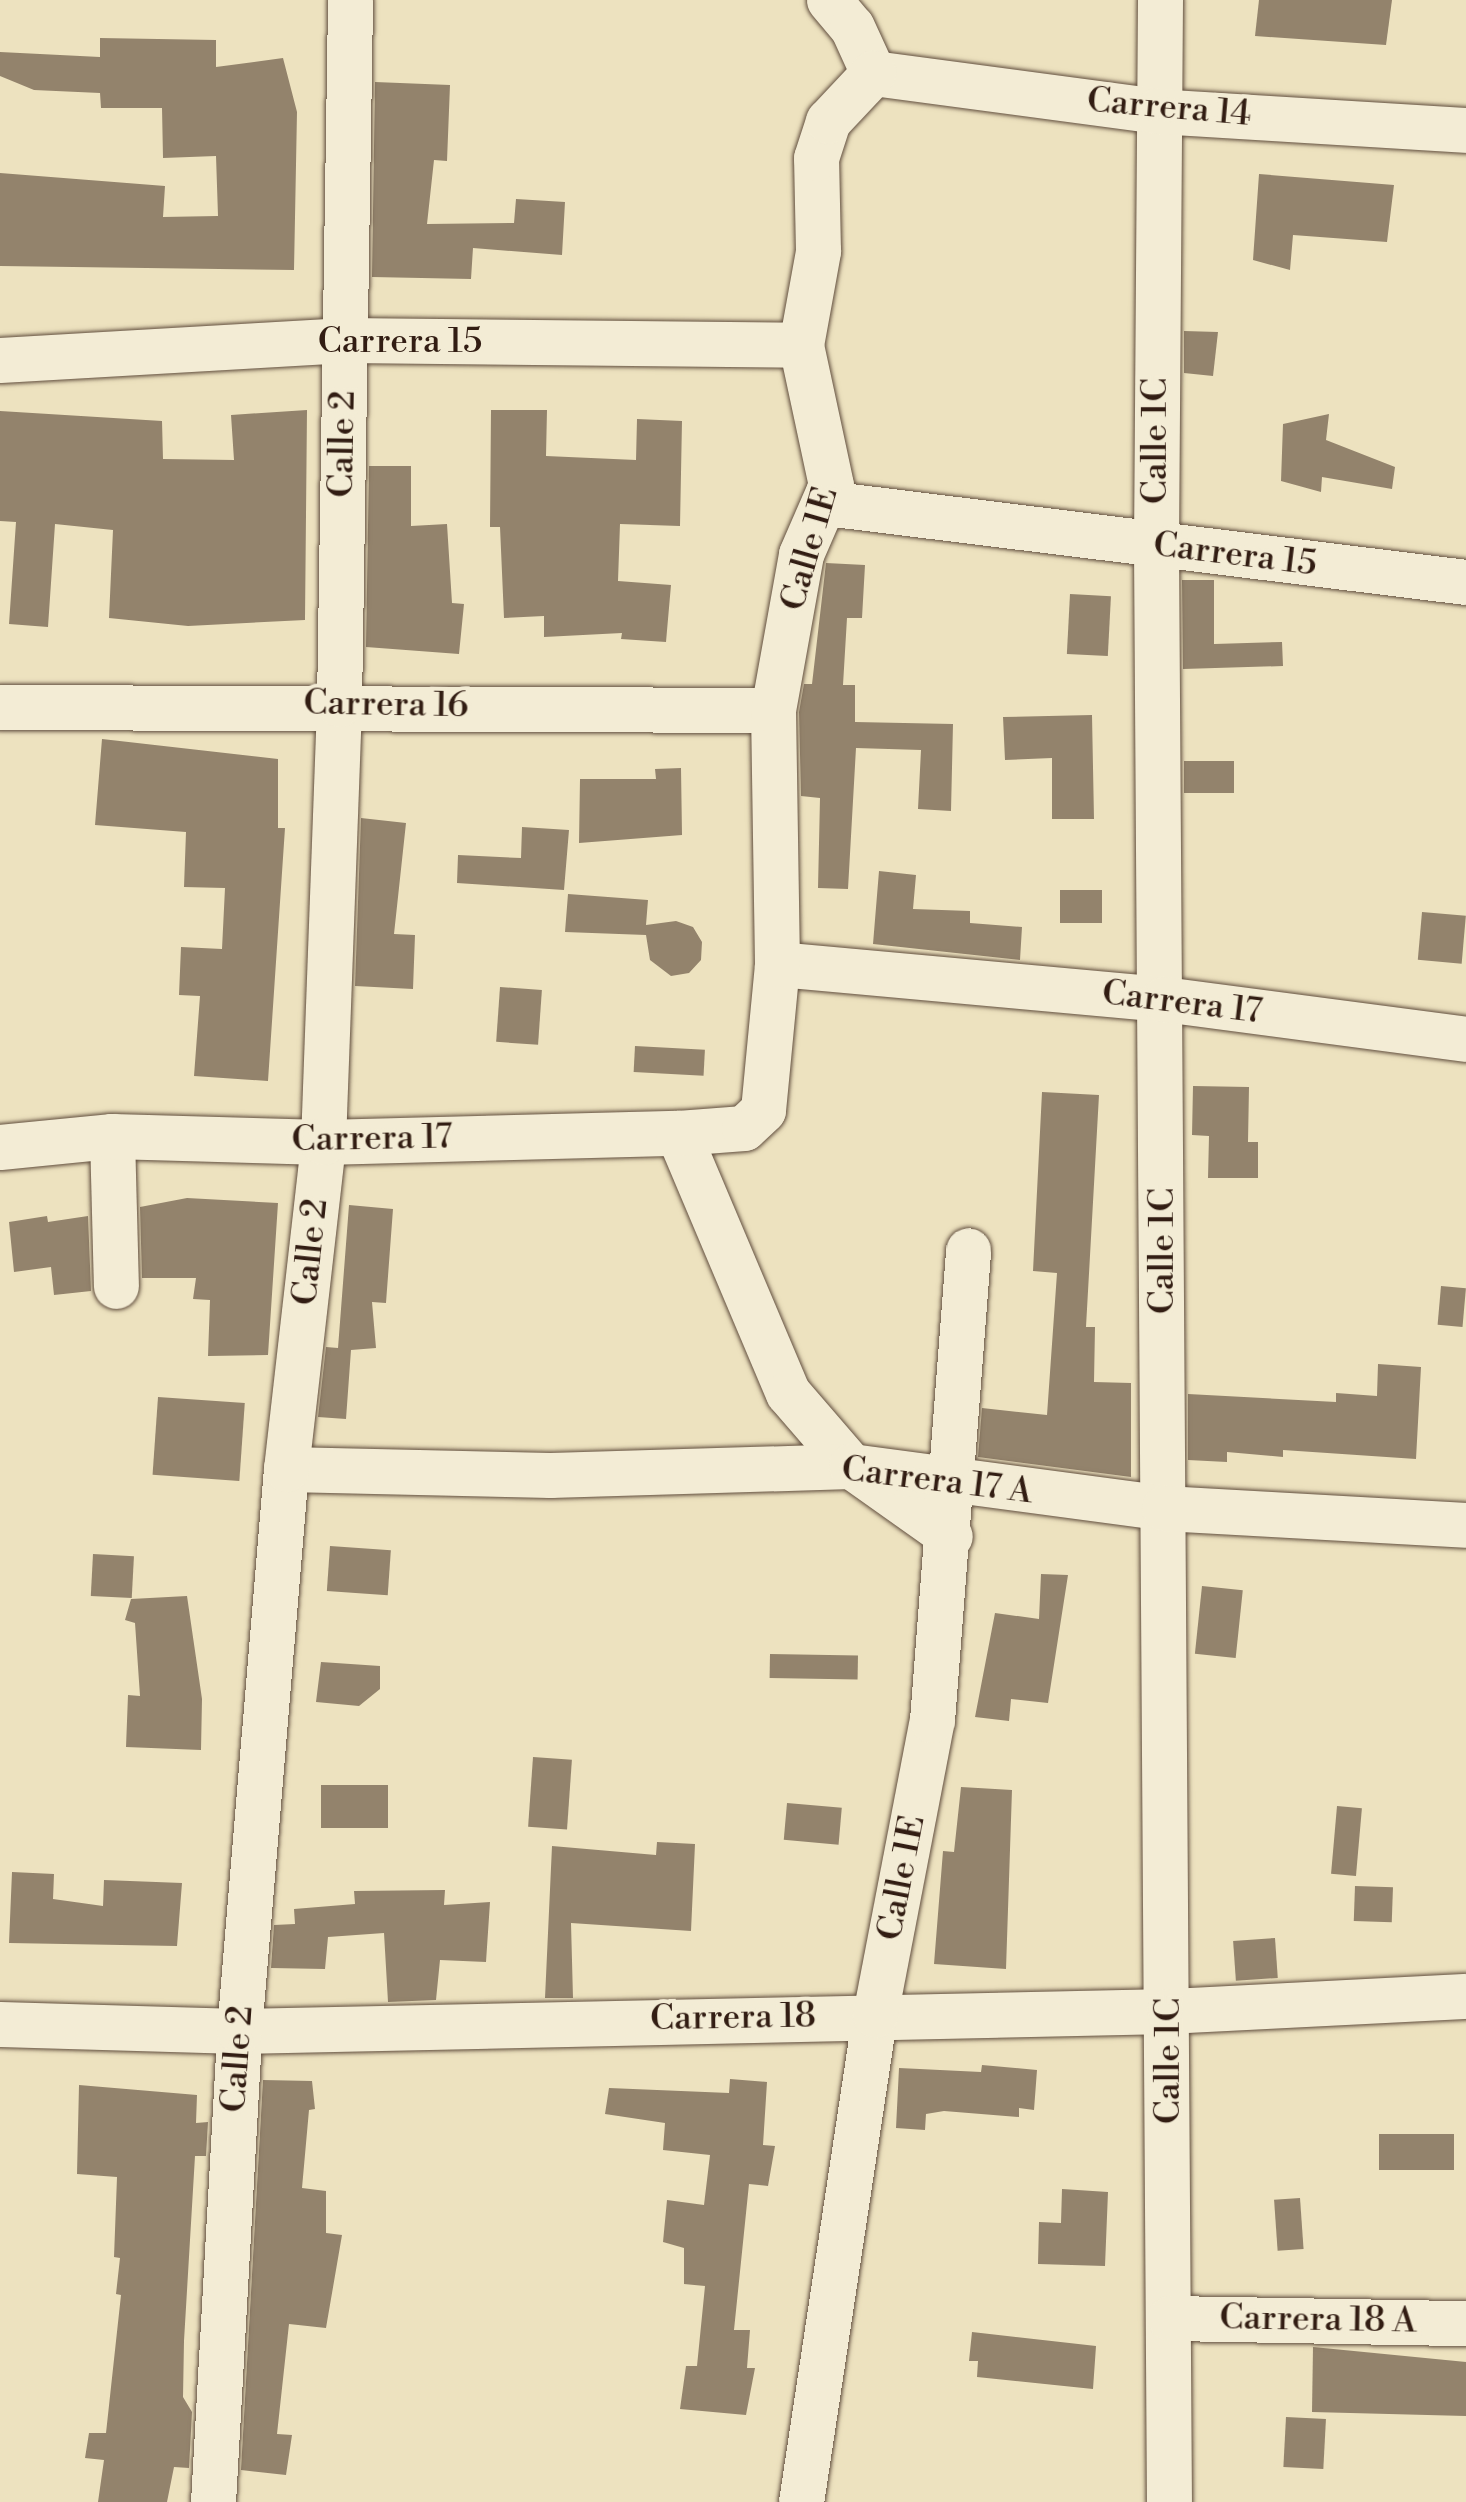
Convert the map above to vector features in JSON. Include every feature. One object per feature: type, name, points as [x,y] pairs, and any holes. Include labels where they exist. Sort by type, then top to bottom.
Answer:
[{"type":"street","name":"Calle 2","points":[[214,2502],[238,2030],[286,1469],[323,1142],[339,704],[350,0]]},
{"type":"street","points":[[828,0],[852,26],[872,72]]},
{"type":"street","name":"Calle 1C","points":[[1160,0],[1156,110],[1156,546],[1170,2011],[1169,2502]]},
{"type":"street","name":"Carrera 14","points":[[872,72],[1156,110],[1466,130]]},
{"type":"street","name":"Calle 1E","points":[[744,1128],[762,1110],[777,964],[773,710],[801,554],[826,503],[830,459],[801,345],[818,251],[820,137],[872,72]]},
{"type":"street","name":"Carrera 15","points":[[0,360],[345,340],[801,345]]},
{"type":"street","name":"Carrera 15","points":[[826,503],[1466,582]]},
{"type":"street","name":"Carrera 16","points":[[0,706],[339,704],[773,710]]},
{"type":"street","name":"Carrera 17","points":[[777,964],[1163,998],[1466,1039]]},
{"type":"street","name":"Carrera 17","points":[[0,1148],[112,1136],[323,1142],[744,1128]]},
{"type":"street","points":[[678,1133],[788,1393],[851,1466],[950,1536]]},
{"type":"street","points":[[112,1136],[116,1286]]},
{"type":"street","name":"Calle 1E","points":[[801,2502],[875,2015],[932,1720],[955,1483],[968,1250]]},
{"type":"street","name":"Carrera 17 A","points":[[286,1469],[550,1475],[851,1466],[955,1483],[1164,1508],[1466,1525]]},
{"type":"street","name":"Carrera 18","points":[[0,2024],[238,2030],[1170,2011],[1466,1996]]},
{"type":"street","name":"Carrera 18 A","points":[[1170,2318],[1466,2323]]},
{"type":"building","points":[[1259,0],[1392,0],[1386,45],[1255,36]]},
{"type":"building","points":[[100,38],[216,40],[216,67],[283,58],[297,112],[294,270],[0,266],[0,173],[165,186],[163,217],[218,216],[216,156],[163,158],[162,108],[101,108],[100,93],[34,90],[0,76],[0,52],[100,57]]},
{"type":"building","points":[[375,82],[450,85],[447,161],[434,160],[427,224],[514,223],[516,199],[565,202],[562,255],[473,248],[471,279],[372,277]]},
{"type":"building","points":[[1259,174],[1394,185],[1387,242],[1293,235],[1290,270],[1253,260]]},
{"type":"building","points":[[1184,331],[1218,332],[1213,376],[1184,373]]},
{"type":"building","points":[[307,410],[305,620],[188,626],[109,618],[113,530],[55,524],[48,627],[9,624],[16,522],[0,521],[0,411],[162,421],[163,459],[234,460],[231,415]]},
{"type":"building","points":[[491,410],[547,410],[546,456],[636,460],[637,419],[682,421],[680,526],[620,524],[618,581],[671,585],[666,642],[621,639],[622,633],[544,637],[544,616],[504,618],[500,527],[490,527]]},
{"type":"building","points":[[1329,414],[1326,440],[1395,467],[1392,489],[1322,477],[1321,492],[1281,481],[1283,424]]},
{"type":"building","points":[[369,466],[411,466],[411,526],[447,524],[452,603],[464,604],[459,654],[366,647]]},
{"type":"building","points":[[826,563],[865,565],[862,618],[847,618],[843,685],[855,685],[855,722],[953,724],[951,811],[918,809],[921,750],[856,748],[848,889],[818,888],[820,798],[801,796],[799,712],[804,684],[812,684]]},
{"type":"building","points":[[1182,580],[1214,580],[1214,644],[1282,642],[1283,666],[1183,669]]},
{"type":"building","points":[[1070,594],[1111,596],[1108,656],[1067,654]]},
{"type":"building","points":[[1092,715],[1094,819],[1052,819],[1052,758],[1005,760],[1003,717]]},
{"type":"building","points":[[102,739],[278,759],[278,828],[285,828],[268,1081],[194,1076],[200,996],[179,995],[181,947],[222,949],[225,888],[184,887],[186,832],[95,825]]},
{"type":"building","points":[[1184,761],[1234,761],[1234,793],[1184,793]]},
{"type":"building","points":[[681,768],[682,835],[579,843],[580,779],[656,779],[655,769]]},
{"type":"building","points":[[361,818],[406,823],[394,934],[415,935],[413,989],[355,986]]},
{"type":"building","points":[[522,827],[569,830],[564,890],[457,883],[458,855],[521,858]]},
{"type":"building","points":[[879,871],[916,875],[913,909],[970,911],[970,923],[1022,927],[1020,960],[873,944]]},
{"type":"building","points":[[1060,890],[1102,890],[1102,923],[1060,923]]},
{"type":"building","points":[[568,894],[648,900],[646,925],[676,921],[693,927],[702,942],[701,960],[689,973],[671,976],[650,960],[646,935],[565,932]]},
{"type":"building","points":[[1422,912],[1466,916],[1462,964],[1418,960]]},
{"type":"building","points":[[500,987],[542,990],[538,1045],[496,1042]]},
{"type":"building","points":[[635,1046],[705,1050],[704,1076],[634,1072]]},
{"type":"building","points":[[1193,1086],[1249,1087],[1248,1142],[1258,1142],[1258,1178],[1208,1178],[1209,1136],[1192,1135]]},
{"type":"building","points":[[1042,1092],[1099,1095],[1086,1327],[1095,1327],[1094,1382],[1131,1383],[1131,1477],[978,1457],[982,1408],[1047,1415],[1057,1273],[1033,1271]]},
{"type":"building","points":[[187,1198],[278,1203],[268,1355],[208,1356],[210,1300],[193,1299],[196,1278],[142,1278],[140,1207]]},
{"type":"building","points":[[349,1205],[393,1209],[386,1303],[372,1302],[376,1348],[351,1350],[346,1419],[318,1417],[326,1347],[338,1348]]},
{"type":"building","points":[[47,1216],[48,1222],[88,1216],[91,1291],[54,1295],[51,1267],[14,1272],[9,1222]]},
{"type":"building","points":[[1441,1286],[1466,1288],[1463,1327],[1438,1325]]},
{"type":"building","points":[[1378,1364],[1421,1367],[1416,1459],[1283,1450],[1283,1457],[1227,1452],[1227,1462],[1188,1460],[1188,1394],[1336,1402],[1336,1393],[1377,1396]]},
{"type":"building","points":[[158,1397],[245,1403],[239,1481],[153,1475]]},
{"type":"building","points":[[330,1546],[391,1550],[388,1595],[327,1591]]},
{"type":"building","points":[[93,1554],[134,1556],[132,1598],[91,1596]]},
{"type":"building","points":[[1041,1574],[1068,1575],[1048,1703],[1011,1699],[1009,1721],[975,1717],[995,1613],[1039,1619]]},
{"type":"building","points":[[1202,1586],[1243,1590],[1236,1658],[1195,1654]]},
{"type":"building","points":[[187,1596],[202,1699],[201,1750],[126,1747],[128,1695],[140,1696],[135,1623],[125,1620],[131,1599]]},
{"type":"building","points":[[770,1654],[858,1656],[858,1680],[770,1678]]},
{"type":"building","points":[[321,1662],[380,1666],[380,1689],[359,1706],[316,1702]]},
{"type":"building","points":[[533,1757],[572,1760],[567,1830],[528,1827]]},
{"type":"building","points":[[321,1785],[388,1785],[388,1828],[321,1828]]},
{"type":"building","points":[[961,1787],[1012,1790],[1006,1969],[934,1964],[943,1851],[954,1852]]},
{"type":"building","points":[[787,1803],[842,1808],[839,1845],[784,1840]]},
{"type":"building","points":[[1337,1806],[1362,1808],[1356,1876],[1331,1874]]},
{"type":"building","points":[[657,1842],[695,1844],[691,1931],[571,1923],[573,1998],[545,1998],[552,1846],[656,1855]]},
{"type":"building","points":[[12,1872],[54,1874],[53,1899],[103,1906],[104,1880],[182,1883],[177,1946],[9,1943]]},
{"type":"building","points":[[1355,1886],[1393,1887],[1392,1922],[1354,1921]]},
{"type":"building","points":[[445,1890],[444,1905],[490,1902],[486,1962],[440,1960],[436,2000],[388,2002],[384,1933],[328,1937],[325,1969],[271,1968],[274,1925],[295,1924],[294,1909],[355,1904],[354,1891]]},
{"type":"building","points":[[1275,1938],[1278,1978],[1236,1981],[1233,1941]]},
{"type":"building","points":[[982,2065],[1037,2070],[1034,2110],[1019,2108],[1019,2117],[944,2111],[926,2114],[925,2130],[896,2128],[899,2068],[981,2072]]},
{"type":"building","points":[[730,2079],[767,2082],[763,2145],[775,2146],[768,2186],[749,2184],[734,2330],[750,2330],[747,2368],[755,2368],[746,2415],[680,2409],[686,2366],[697,2366],[705,2286],[684,2284],[684,2248],[663,2242],[667,2200],[704,2205],[710,2155],[663,2150],[665,2123],[605,2114],[609,2088],[729,2093]]},
{"type":"building","points":[[263,2080],[312,2081],[315,2109],[309,2110],[302,2188],[326,2191],[326,2233],[342,2235],[326,2328],[289,2324],[277,2434],[292,2435],[286,2475],[241,2470]]},
{"type":"building","points":[[79,2085],[197,2095],[196,2123],[208,2122],[206,2156],[195,2156],[184,2341],[183,2397],[192,2412],[189,2468],[174,2467],[167,2502],[98,2502],[104,2460],[85,2458],[89,2433],[106,2433],[121,2295],[116,2294],[120,2258],[114,2257],[117,2177],[77,2174]]},
{"type":"building","points":[[1379,2134],[1454,2134],[1454,2170],[1379,2170]]},
{"type":"building","points":[[1062,2189],[1108,2192],[1105,2266],[1038,2264],[1039,2222],[1061,2223]]},
{"type":"building","points":[[1300,2198],[1304,2249],[1278,2251],[1274,2200]]},
{"type":"building","points":[[972,2332],[1096,2346],[1093,2389],[977,2377],[978,2361],[969,2361]]},
{"type":"building","points":[[1313,2347],[1466,2362],[1466,2416],[1312,2412]]},
{"type":"building","points":[[1286,2417],[1326,2419],[1323,2469],[1283,2467]]}]
